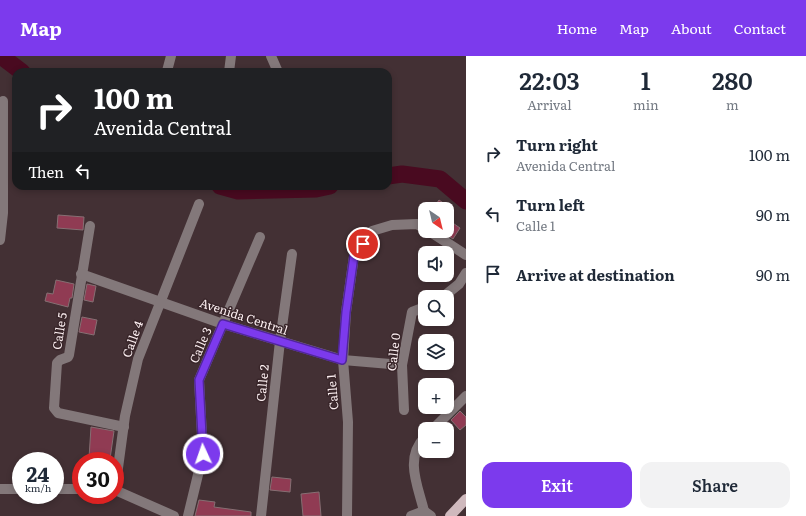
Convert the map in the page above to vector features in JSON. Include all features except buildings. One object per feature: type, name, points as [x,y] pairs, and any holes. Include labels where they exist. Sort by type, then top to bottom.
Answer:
[{"type":"main road","points":[[450,516],[466,499]]},
{"type":"street","points":[[168,68],[171,56]]},
{"type":"street","points":[[230,68],[231,56]]},
{"type":"street","points":[[272,56],[276,68]]},
{"type":"street","points":[[0,240],[3,101]]},
{"type":"street","name":"Calle 4","points":[[120,452],[138,359],[199,204]]},
{"type":"street","name":"Calle 1","points":[[347,516],[346,477],[348,422],[342,360],[346,312],[354,256],[372,231],[392,225],[418,225]]},
{"type":"street","name":"Calle 5","points":[[90,226],[69,355],[57,363],[54,408],[58,414],[124,427]]},
{"type":"street","name":"Calle 3","points":[[188,516],[203,454],[199,380],[260,237]]},
{"type":"street","points":[[440,238],[466,255]]},
{"type":"street","name":"Calle 2","points":[[261,516],[280,341],[292,254]]},
{"type":"street","points":[[452,290],[459,284],[466,273]]},
{"type":"street","name":"Avenida Central","points":[[81,274],[223,324],[342,360],[402,366]]},
{"type":"street","name":"Calle 0","points":[[404,410],[402,366],[412,312],[418,310]]},
{"type":"street","points":[[440,422],[466,396]]},
{"type":"street","points":[[411,516],[428,513],[412,464],[418,448]]},
{"type":"street","points":[[0,489],[12,490]]},
{"type":"street","points":[[124,494],[174,516]]},
{"type":"waterway","points":[[1,56],[17,68]]},
{"type":"waterway","points":[[392,175],[402,174],[440,179],[466,201]]},
{"type":"waterway","points":[[234,190],[277,190]]},
{"type":"route","points":[[203,454],[199,380],[223,324],[342,360],[346,312],[354,256],[363,244]]}]
